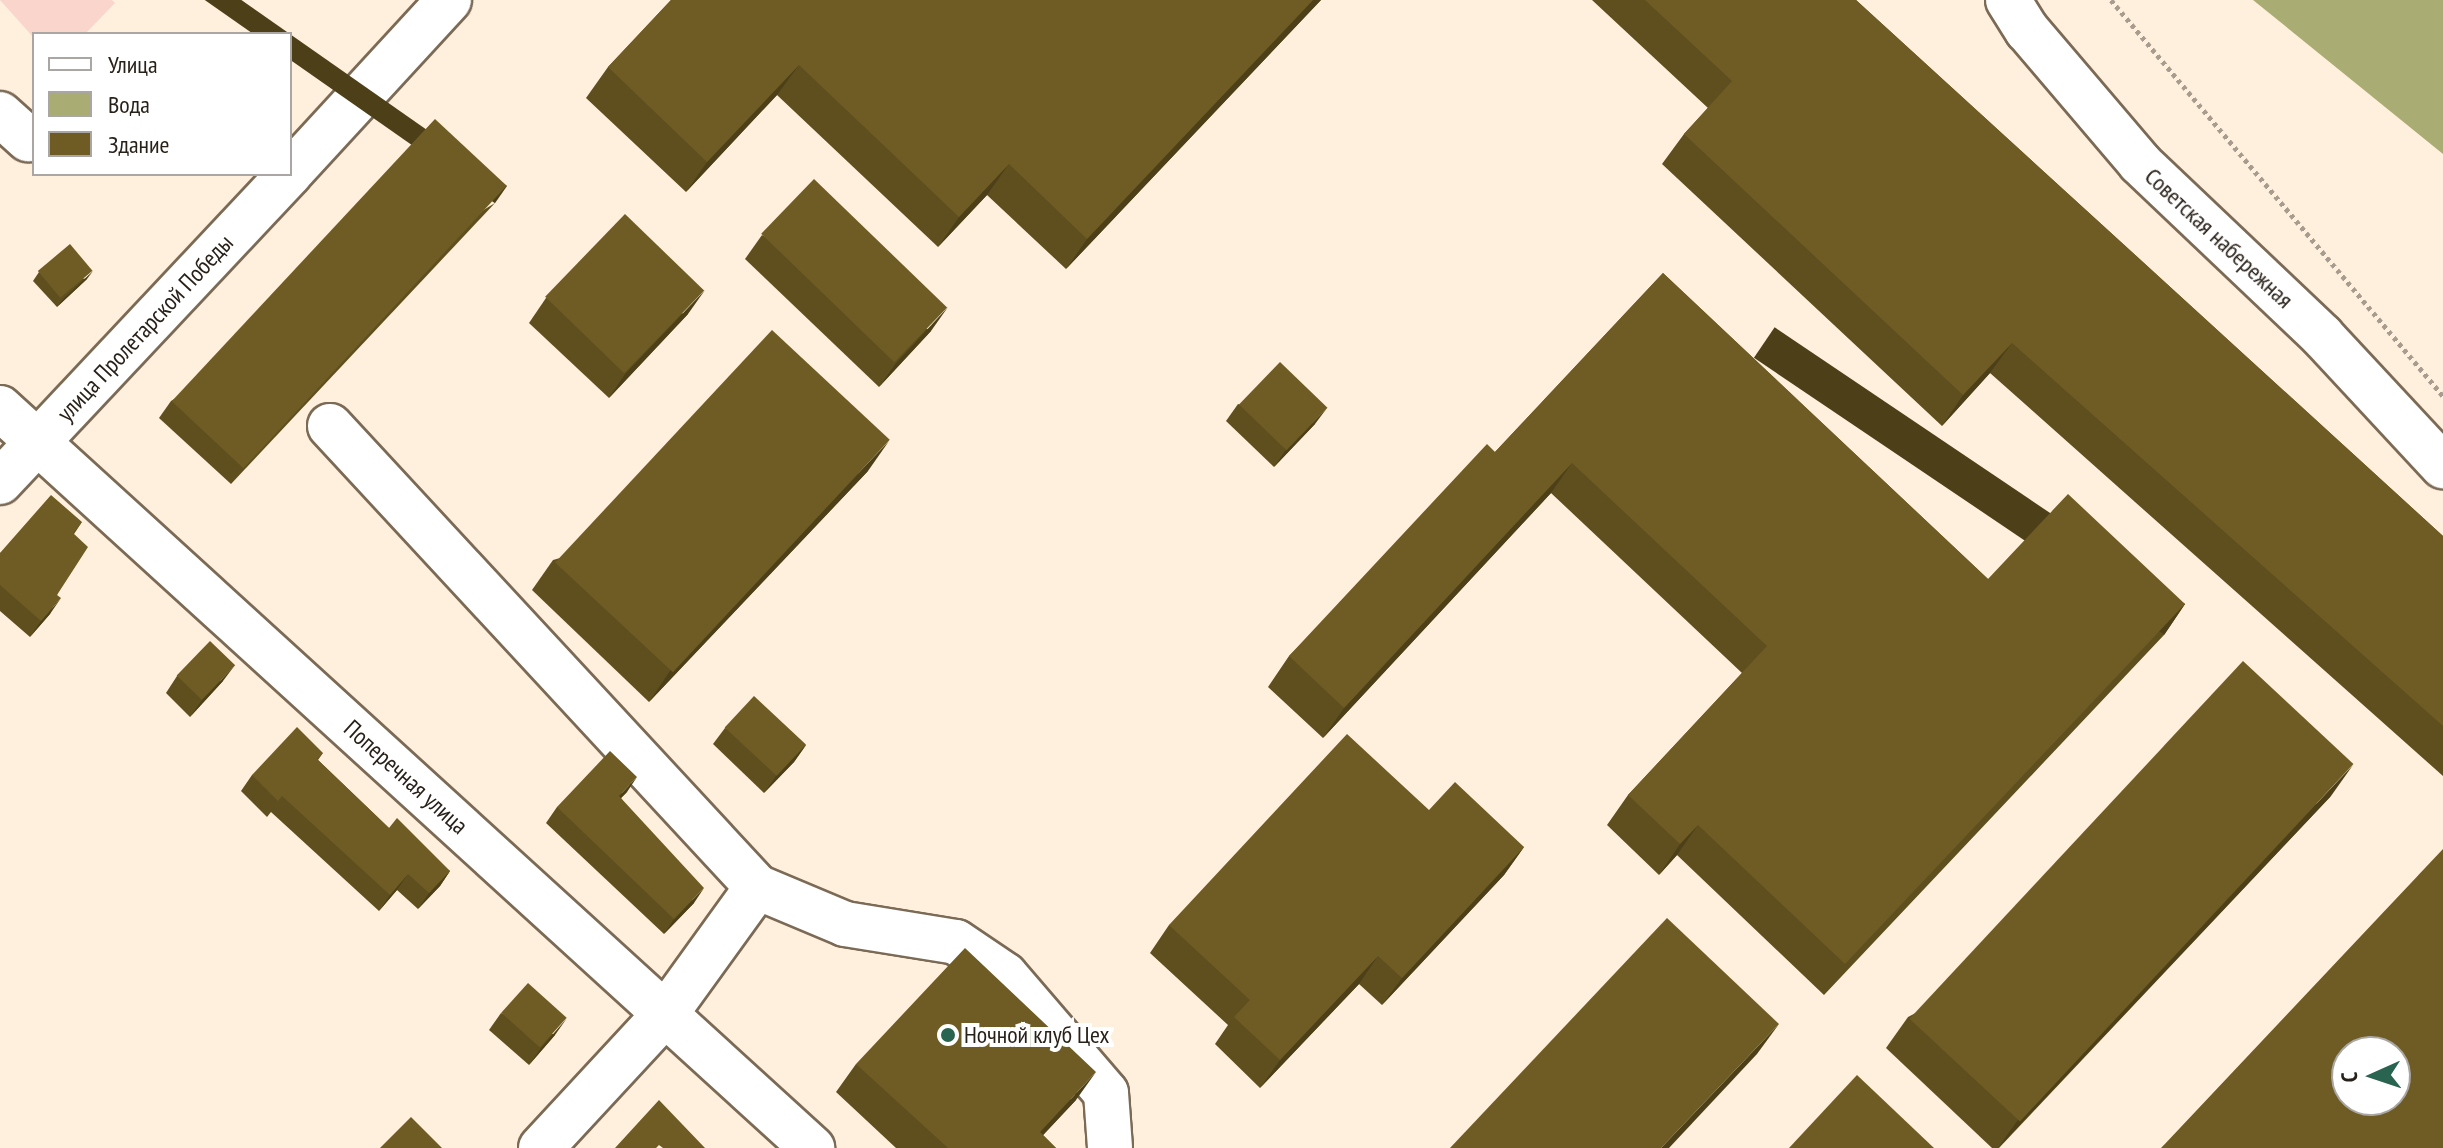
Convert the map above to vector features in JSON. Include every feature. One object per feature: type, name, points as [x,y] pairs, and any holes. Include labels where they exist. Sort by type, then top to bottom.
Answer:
[{"type":"street","name":"улица Пролетарской Победы","points":[[292,170],[449,0]]},
{"type":"street","name":"Советская набережная","points":[[2008,0],[2027,30],[2140,163],[2322,336],[2443,466]]},
{"type":"street","name":"улица Пролетарской Победы","points":[[0,482],[286,176]]},
{"type":"street","name":"Поперечная улица","points":[[0,408],[667,1012],[812,1148]]},
{"type":"street","points":[[330,426],[757,887],[845,924],[956,942],[1005,975],[1106,1093],[1110,1148]]},
{"type":"street","points":[[541,1148],[667,1012],[757,887]]},
{"type":"path","points":[[2111,0],[2443,396]]},
{"type":"shaded area","points":[[0,0],[112,0],[115,3],[87,32],[32,32],[32,36]]},
{"type":"water","points":[[2253,0],[2443,0],[2443,154]]},
{"type":"building","points":[[671,0],[1313,0],[1087,239],[1009,164],[959,217],[799,65],[707,162],[608,67]]},
{"type":"building","points":[[1645,0],[1856,0],[2443,536],[2443,726],[2012,343],[1963,395],[1684,134],[1732,81]]},
{"type":"building","points":[[435,119],[507,186],[243,468],[172,401]]},
{"type":"building","points":[[814,179],[947,308],[894,362],[761,234]]},
{"type":"building","points":[[625,214],[704,290],[624,373],[545,297]]},
{"type":"building","points":[[70,244],[92,271],[60,298],[38,271]]},
{"type":"building","points":[[1663,273],[1988,579],[2068,494],[2185,604],[1845,964],[1698,825],[1680,844],[1628,795],[1767,646],[1572,463],[1344,708],[1289,656],[1487,444],[1495,452]]},
{"type":"building","points":[[772,330],[890,440],[673,672],[555,563]]},
{"type":"building","points":[[1280,362],[1327,408],[1286,450],[1239,404]]},
{"type":"building","points":[[51,495],[82,522],[73,533],[88,547],[57,595],[61,598],[41,621],[0,585],[0,553]]},
{"type":"building","points":[[210,641],[235,665],[202,700],[177,676]]},
{"type":"building","points":[[2243,661],[2353,764],[2020,1122],[1910,1019]]},
{"type":"building","points":[[754,696],[806,744],[777,776],[725,727]]},
{"type":"building","points":[[297,727],[323,753],[317,759],[389,828],[397,818],[450,871],[429,893],[408,874],[390,895],[282,796],[278,801],[252,775]]},
{"type":"building","points":[[1347,734],[1429,810],[1455,782],[1524,847],[1402,978],[1378,956],[1280,1060],[1234,1017],[1250,1000],[1169,925]]},
{"type":"building","points":[[610,751],[637,777],[619,796],[704,888],[674,919],[557,807]]},
{"type":"building","points":[[2443,849],[2443,1148],[2161,1148]]},
{"type":"building","points":[[1667,918],[1779,1024],[1661,1148],[1450,1148]]},
{"type":"building","name":"Ночной клуб Цех","points":[[965,948],[1096,1072],[1040,1132],[1056,1148],[948,1148],[856,1064]]},
{"type":"building","points":[[528,983],[567,1018],[540,1048],[501,1013]]},
{"type":"building","points":[[1857,1075],[1934,1148],[1789,1148]]},
{"type":"building","points":[[659,1100],[705,1148],[663,1148],[659,1145],[656,1148],[615,1148]]},
{"type":"building","points":[[411,1117],[442,1148],[380,1148]]},
{"type":"place","name":"Ночной клуб Цех","points":[[948,1035]]}]
